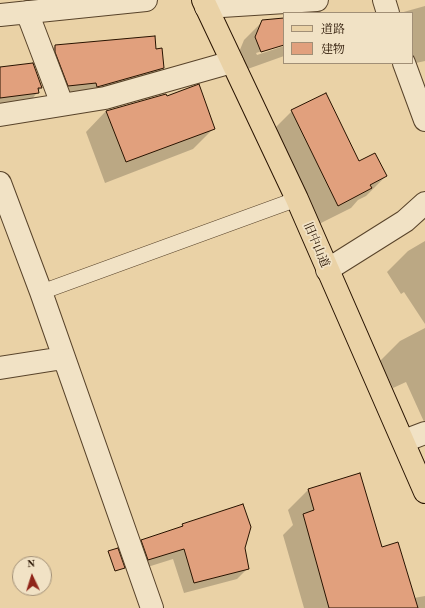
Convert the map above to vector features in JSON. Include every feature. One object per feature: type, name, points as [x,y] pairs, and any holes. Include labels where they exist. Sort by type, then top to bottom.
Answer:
[{"type":"main road","name":"旧中山道","points":[[205,4],[297,199],[425,492]]},
{"type":"street","points":[[0,15],[146,0]]},
{"type":"street","points":[[205,4],[317,0]]},
{"type":"street","points":[[384,0],[388,12]]},
{"type":"street","points":[[27,12],[62,104]]},
{"type":"street","points":[[0,115],[105,98],[232,62]]},
{"type":"street","points":[[404,64],[425,120]]},
{"type":"street","points":[[0,183],[152,608]]},
{"type":"street","points":[[327,270],[405,221],[425,203]]},
{"type":"street","points":[[0,368],[63,358]]},
{"type":"street","points":[[404,441],[425,433]]},
{"type":"lane","points":[[50,289],[297,199]]},
{"type":"building","points":[[283,18],[283,45],[261,52],[255,37],[262,20]]},
{"type":"building","points":[[155,36],[156,49],[162,48],[164,68],[97,87],[96,83],[68,86],[55,52],[55,45]]},
{"type":"building","points":[[33,63],[42,88],[38,88],[39,93],[0,98],[0,67]]},
{"type":"building","points":[[199,84],[215,129],[126,162],[106,111],[166,94],[167,96]]},
{"type":"building","points":[[326,93],[359,161],[375,153],[387,176],[370,185],[372,188],[338,206],[291,110]]},
{"type":"building","points":[[360,473],[382,547],[398,542],[418,608],[329,608],[303,514],[314,510],[308,489]]},
{"type":"building","points":[[243,504],[251,527],[245,548],[249,569],[194,583],[184,549],[148,560],[141,540],[183,526],[182,524]]},
{"type":"building","points":[[118,548],[125,568],[115,571],[108,551]]}]
